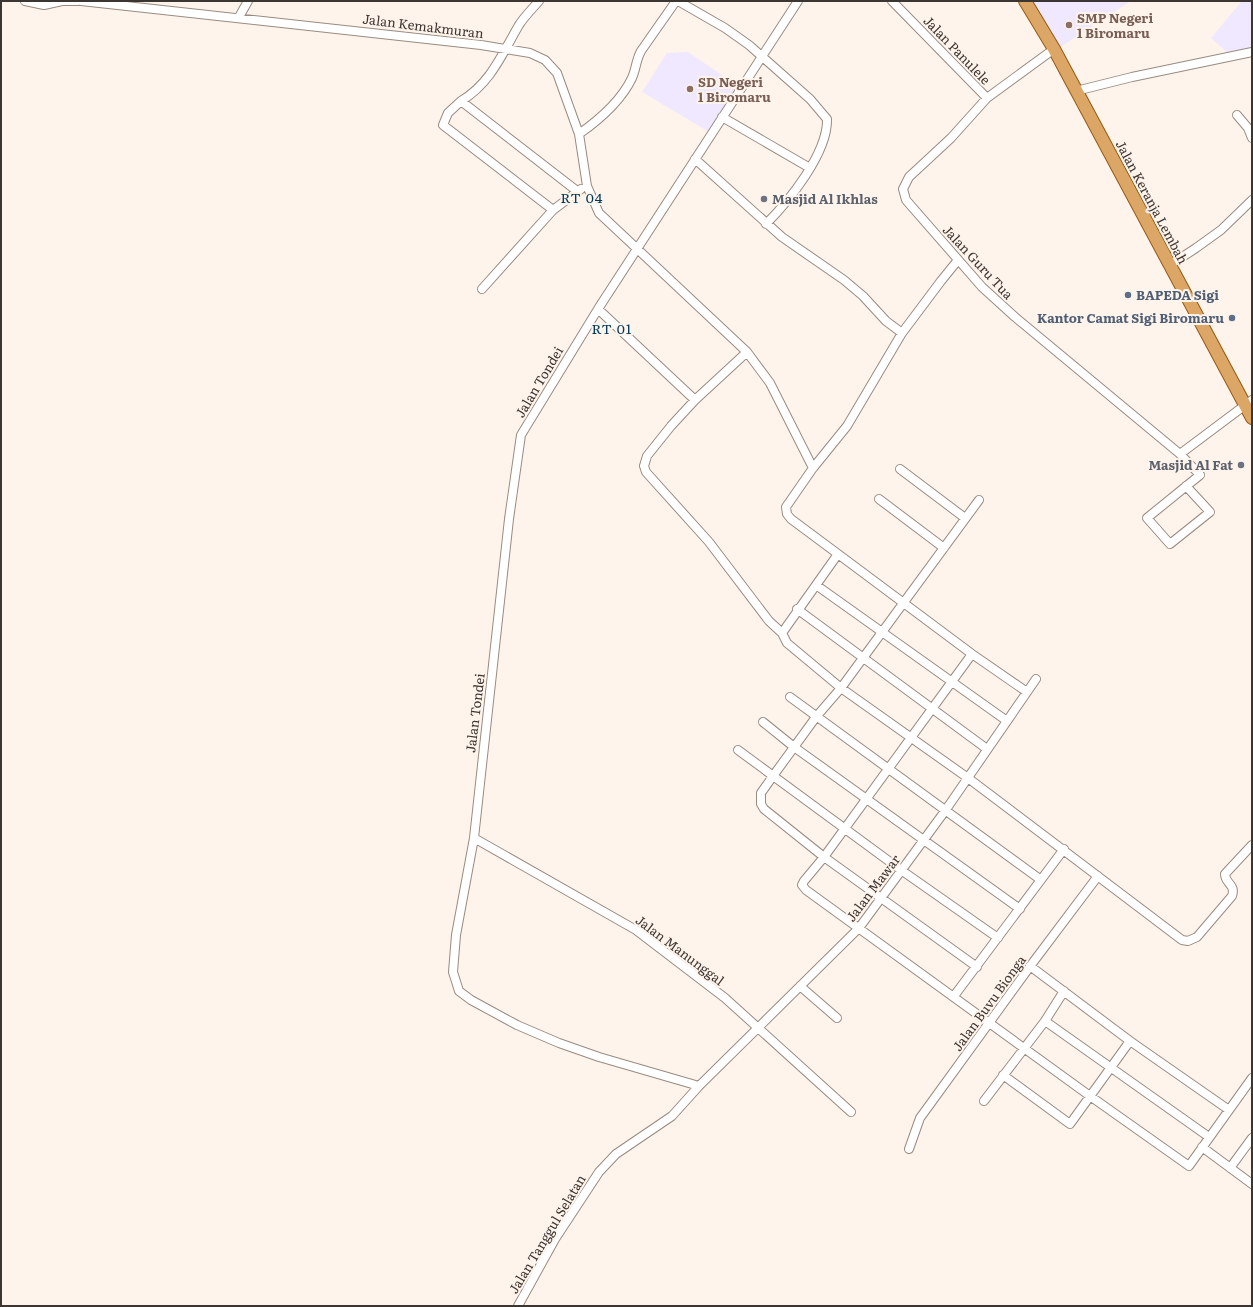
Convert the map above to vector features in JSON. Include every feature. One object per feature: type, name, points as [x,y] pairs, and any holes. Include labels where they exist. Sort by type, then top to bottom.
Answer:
[{"type":"main road","name":"Jalan Keranja Lembah","points":[[1025,1],[1054,49],[1170,264],[1248,403],[1252,418]]},
{"type":"street","name":"Jalan Kemakmuran","points":[[25,1],[44,5],[62,1],[96,1],[507,49],[534,54],[552,66],[562,83],[579,134],[587,186],[599,214],[747,352],[770,383],[813,468]]},
{"type":"street","points":[[239,17],[248,1]]},
{"type":"street","points":[[539,1],[520,24],[493,71],[477,91],[460,101],[448,113],[443,125],[553,210]]},
{"type":"street","points":[[579,134],[609,109],[627,86],[632,78],[637,58],[641,51],[677,1],[733,33],[762,56],[814,103],[828,119],[824,134],[810,168],[793,195],[766,224]]},
{"type":"street","name":"Jalan Tondei","points":[[699,1086],[599,1057],[559,1043],[494,1013],[459,991],[452,972],[456,935],[474,838],[509,519],[520,439],[598,309],[798,1]]},
{"type":"street","name":"Jalan Panulele","points":[[892,1],[987,98]]},
{"type":"street","name":"Jalan Guru Tua","points":[[1054,49],[987,98],[951,138],[909,177],[903,188],[906,200],[982,287],[1015,317],[1180,454],[1200,475],[1186,486]]},
{"type":"street","points":[[1076,92],[1132,77],[1252,52]]},
{"type":"street","points":[[460,101],[577,191]]},
{"type":"street","points":[[1237,116],[1248,128],[1252,138]]},
{"type":"street","points":[[722,117],[810,168]]},
{"type":"street","points":[[695,159],[766,224],[793,246],[844,280],[863,296],[886,321],[902,334]]},
{"type":"street","points":[[482,289],[553,210],[577,191],[587,186]]},
{"type":"street","points":[[1170,264],[1221,230],[1252,200]]},
{"type":"street","points":[[958,260],[902,334],[847,426],[813,468],[786,507],[787,514],[797,525],[972,654],[1027,692]]},
{"type":"street","points":[[598,309],[695,400]]},
{"type":"street","points":[[747,352],[695,400],[647,456],[644,466],[646,472],[709,542],[768,621],[782,633],[786,643],[841,688],[968,778],[1064,849],[1182,940],[1188,941],[1197,936],[1232,896],[1234,890],[1233,886],[1225,878],[1225,874],[1252,845]]},
{"type":"street","points":[[1180,454],[1248,403]]},
{"type":"street","points":[[900,469],[966,518]]},
{"type":"street","points":[[1186,486],[1210,512],[1170,544],[1147,518],[1186,486]]},
{"type":"street","points":[[879,499],[944,548]]},
{"type":"street","points":[[977,967],[824,857],[764,809],[761,804],[761,793],[816,717],[841,688],[904,603],[978,500]]},
{"type":"street","points":[[782,633],[797,609],[838,554]]},
{"type":"street","points":[[816,585],[1007,721]]},
{"type":"street","points":[[797,609],[988,750]]},
{"type":"street","points":[[972,654],[802,885],[806,890],[1189,1166],[1252,1078]]},
{"type":"street","name":"Jalan Mawar","points":[[699,1086],[859,928],[988,750],[1036,679]]},
{"type":"street","points":[[790,697],[888,770],[1041,880]]},
{"type":"street","points":[[762,722],[794,747],[1020,909]]},
{"type":"street","points":[[738,750],[901,870],[998,938]]},
{"type":"street","name":"Jalan Manunggal","points":[[474,838],[636,930],[725,998],[851,1112]]},
{"type":"street","points":[[954,996],[1064,849]]},
{"type":"street","name":"Jalan Buvu Bionga","points":[[909,1149],[920,1118],[1030,966],[1098,876]]},
{"type":"street","points":[[1030,966],[1130,1041],[1229,1110]]},
{"type":"street","points":[[800,986],[837,1018]]},
{"type":"street","points":[[984,1101],[1045,1021],[1064,992]]},
{"type":"street","points":[[1045,1021],[1111,1066],[1209,1138]]},
{"type":"street","points":[[1003,1075],[1070,1124],[1130,1041]]},
{"type":"street","name":"Jalan Tanggul Selatan","points":[[518,1306],[555,1239],[599,1172],[616,1154],[672,1116],[699,1086]]},
{"type":"street","points":[[1230,1168],[1252,1138]]},
{"type":"street","points":[[1202,1147],[1252,1184]]},
{"type":"shaded area","name":"SMP Negeri 1 Biromaru","points":[[1027,1],[1131,1],[1059,48]]},
{"type":"shaded area","points":[[1242,1],[1252,1],[1252,50],[1230,55],[1211,38]]},
{"type":"shaded area","name":"SD Negeri 1 Biromaru","points":[[688,52],[738,86],[709,132],[642,92],[667,53]]},
{"type":"place","name":"SMP Negeri 1 Biromaru","points":[[1069,25]]},
{"type":"place","name":"SD Negeri 1 Biromaru","points":[[690,89]]},
{"type":"place","name":"Masjid Al Ikhlas","points":[[764,199]]},
{"type":"place","name":"BAPEDA Sigi","points":[[1128,295]]},
{"type":"place","name":"Kantor Camat Sigi Biromaru","points":[[1232,318]]},
{"type":"place","name":"Masjid Al Fat","points":[[1241,465]]},
{"type":"district","name":"RT 04","points":[[582,198]]},
{"type":"district","name":"RT 01","points":[[612,329]]}]
